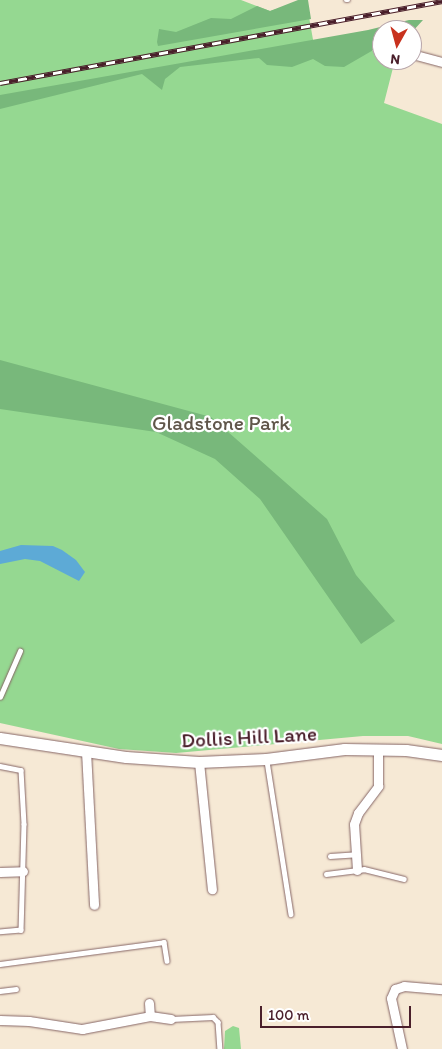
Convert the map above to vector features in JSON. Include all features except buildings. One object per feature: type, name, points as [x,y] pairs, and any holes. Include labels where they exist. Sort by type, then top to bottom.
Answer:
[{"type":"street","points":[[422,57],[442,62]]},
{"type":"street","name":"Dollis Hill Lane","points":[[0,738],[86,751],[199,762],[266,759],[344,749],[378,749],[442,755]]},
{"type":"street","points":[[357,870],[355,818],[378,786],[378,749]]},
{"type":"street","points":[[86,751],[94,905]]},
{"type":"street","points":[[199,762],[212,889]]},
{"type":"street","points":[[0,872],[23,871]]},
{"type":"street","points":[[402,1049],[391,998],[395,989],[404,986],[442,989]]},
{"type":"street","points":[[150,1003],[150,1016]]},
{"type":"street","points":[[0,1020],[91,1029],[150,1016],[171,1019]]},
{"type":"lane","points":[[0,697],[20,652]]},
{"type":"lane","points":[[266,759],[291,914]]},
{"type":"lane","points":[[0,766],[21,770],[23,871],[21,930],[0,932]]},
{"type":"lane","points":[[330,856],[356,854]]},
{"type":"lane","points":[[326,874],[357,870],[404,879]]},
{"type":"lane","points":[[0,964],[164,942],[167,960]]},
{"type":"lane","points":[[0,991],[16,989]]},
{"type":"lane","points":[[171,1019],[213,1017],[218,1022],[220,1049]]},
{"type":"green space","name":"Gladstone Park","points":[[0,0],[241,0],[270,11],[306,0],[315,51],[320,55],[372,51],[372,70],[392,70],[384,103],[442,124],[442,744],[408,736],[363,736],[176,753],[119,749],[0,723]]},
{"type":"green space","points":[[298,0],[308,0],[311,19],[158,46],[159,29],[176,32],[211,18],[231,19],[257,6],[270,11]]},
{"type":"green space","points":[[372,29],[372,51],[344,67],[325,66],[313,59],[292,67],[267,65],[259,58],[180,67],[165,79],[162,90],[142,74],[0,109],[0,95]]},
{"type":"green space","points":[[0,360],[211,417],[327,519],[356,575],[395,621],[361,644],[260,499],[215,459],[156,432],[0,409]]},
{"type":"green space","points":[[233,1026],[239,1028],[241,1049],[224,1049],[225,1031]]},
{"type":"water","points":[[21,545],[53,546],[76,560],[85,572],[79,581],[40,561],[25,559],[0,564],[0,551]]},
{"type":"railway","points":[[0,83],[442,1]]}]
